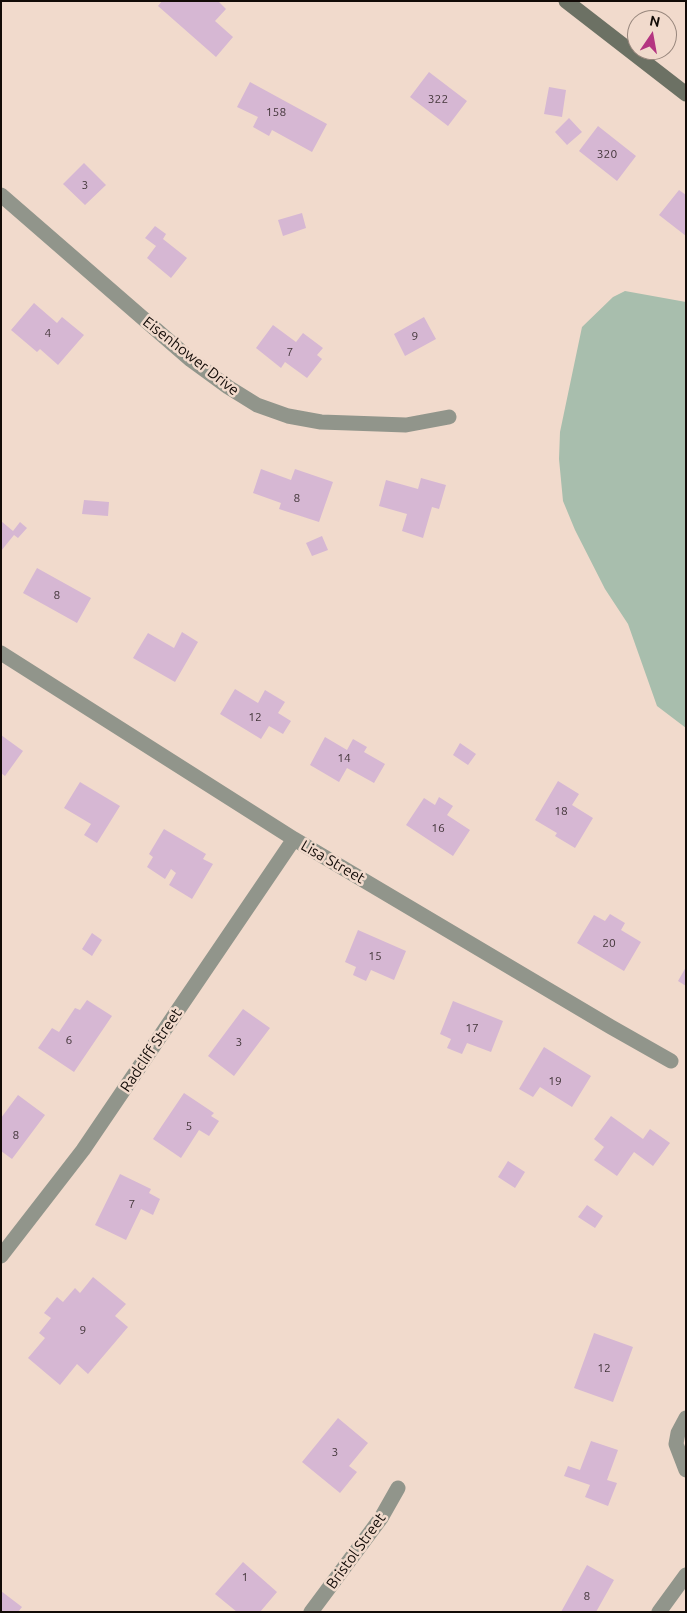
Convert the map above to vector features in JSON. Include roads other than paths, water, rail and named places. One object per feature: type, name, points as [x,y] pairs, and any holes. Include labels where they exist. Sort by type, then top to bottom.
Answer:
[{"type":"main road","points":[[566,1],[686,94]]},
{"type":"street","name":"Eisenhower Drive","points":[[1,195],[191,360],[257,405],[288,416],[321,422],[406,425],[449,417]]},
{"type":"street","name":"Lisa Street","points":[[1,653],[294,839],[671,1061]]},
{"type":"street","name":"Radcliff Street","points":[[1,1256],[83,1150],[294,839]]},
{"type":"street","points":[[686,1418],[678,1433],[676,1444],[686,1470]]},
{"type":"street","name":"Bristol Street","points":[[311,1612],[381,1518],[398,1488]]},
{"type":"street","points":[[658,1612],[686,1575]]}]
